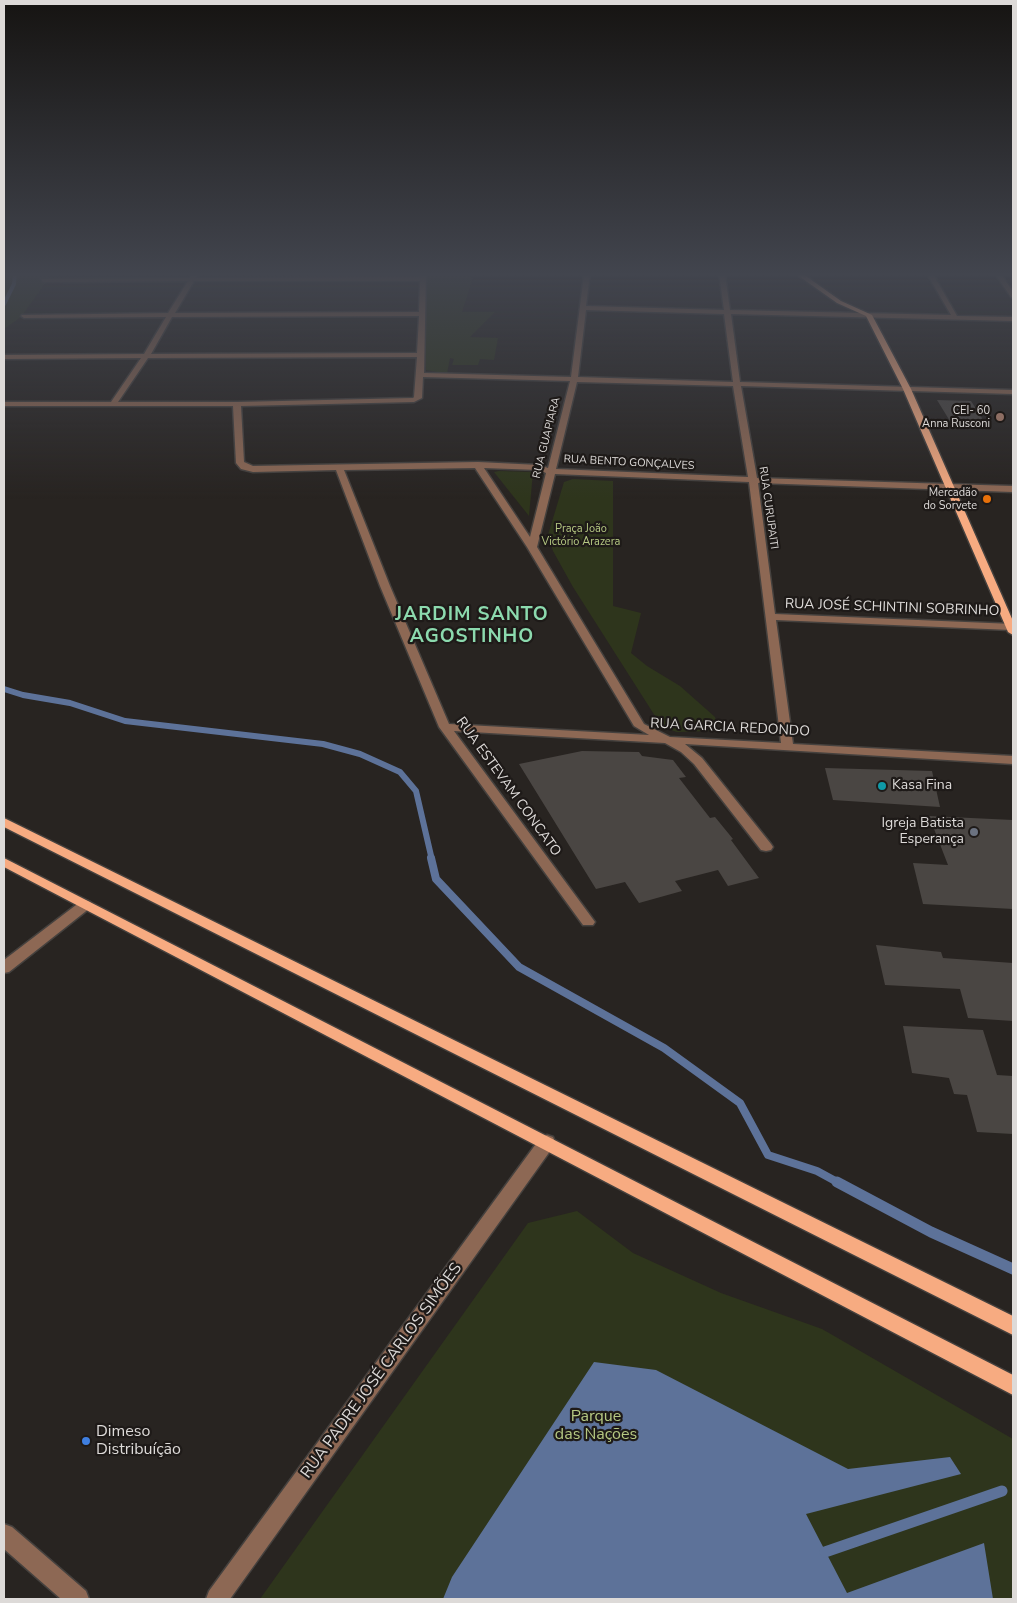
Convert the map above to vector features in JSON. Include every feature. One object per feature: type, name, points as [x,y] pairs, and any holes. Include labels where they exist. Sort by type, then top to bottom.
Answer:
[{"type":"main road","points":[[886,349],[906,389],[1012,629]]},
{"type":"main road","points":[[4,822],[1013,1326]]},
{"type":"main road","points":[[4,862],[1013,1385]]},
{"type":"street","points":[[113,404],[150,349]]},
{"type":"street","points":[[4,404],[237,404],[414,400],[418,398],[421,349]]},
{"type":"street","name":"RUA GUAPIARA","points":[[532,547],[574,379],[577,349]]},
{"type":"street","name":"RUA CURUPAITI","points":[[731,349],[753,480],[787,746]]},
{"type":"street","points":[[4,357],[421,355]]},
{"type":"street","points":[[420,375],[1013,392]]},
{"type":"street","name":"RUA BENTO GONÇALVES","points":[[237,404],[240,463],[244,467],[253,469],[478,466],[753,480],[1013,488]]},
{"type":"street","points":[[478,466],[532,547],[640,726],[685,750],[698,761],[766,847]]},
{"type":"street","name":"RUA ESTEVAM CONCATO","points":[[339,467],[385,586],[445,727],[588,922]]},
{"type":"street","name":"RUA JOSÉ SCHINTINI SOBRINHO","points":[[772,617],[1012,629]]},
{"type":"street","name":"RUA GARCIA REDONDO","points":[[445,727],[1013,760]]},
{"type":"street","points":[[4,968],[85,905]]},
{"type":"street","name":"RUA PADRE JOSÉ CARLOS SIMÕES","points":[[217,1599],[546,1142]]},
{"type":"street","points":[[4,1536],[78,1599]]},
{"type":"green space","points":[[426,349],[496,349],[494,360],[480,359],[478,365],[452,365],[454,359],[450,358],[447,374],[426,370]]},
{"type":"green space","points":[[494,472],[533,472],[529,516]]},
{"type":"green space","name":"Praça João Victório Arazera","points":[[573,479],[613,481],[613,606],[641,613],[631,653],[647,666],[680,686],[715,717],[717,724],[708,731],[677,732],[662,727],[573,587],[553,551],[548,535],[564,482]]},
{"type":"green space","name":"Parque das Nações","points":[[577,1211],[633,1253],[721,1293],[822,1329],[1013,1439],[1013,1599],[260,1599],[528,1223]]},
{"type":"water","points":[[594,1362],[656,1370],[848,1469],[950,1457],[961,1474],[806,1514],[847,1593],[984,1543],[993,1599],[443,1599],[452,1577]]},
{"type":"building","points":[[937,400],[971,401],[987,426],[953,426]]},
{"type":"building","points":[[582,751],[639,752],[642,756],[673,760],[686,777],[679,778],[710,818],[715,817],[733,839],[731,840],[759,878],[728,886],[718,870],[675,881],[682,891],[639,903],[625,882],[596,889],[519,764]]},
{"type":"building","name":"Kasa Fina","points":[[825,768],[932,771],[940,807],[833,800]]},
{"type":"building","points":[[929,816],[1013,820],[1013,909],[923,904],[913,863],[948,865]]},
{"type":"building","points":[[876,945],[941,952],[943,958],[1013,963],[1013,1021],[968,1018],[960,989],[885,985]]},
{"type":"building","points":[[903,1026],[983,1030],[997,1075],[1013,1076],[1013,1134],[977,1132],[967,1095],[954,1094],[949,1078],[912,1073]]},
{"type":"waterway","points":[[4,689],[23,695],[70,703],[125,721],[323,744],[360,754],[400,772],[416,791],[432,860]]},
{"type":"waterway","points":[[431,858],[436,879],[519,967],[664,1048],[740,1103],[768,1155],[817,1171],[839,1183]]},
{"type":"waterway","points":[[837,1182],[931,1232],[1013,1269]]},
{"type":"waterway","points":[[825,1552],[1002,1491]]},
{"type":"place","name":"CEI- 60 Anna Rusconi","points":[[1000,417]]},
{"type":"place","name":"Mercadão do Sorvete","points":[[987,499]]},
{"type":"place","name":"Kasa Fina","points":[[882,786]]},
{"type":"place","name":"Igreja Batista Esperança","points":[[974,832]]},
{"type":"place","name":"Dimeso Distribuíção","points":[[86,1441]]},
{"type":"district","name":"JARDIM SANTO AGOSTINHO","points":[[472,626]]}]
